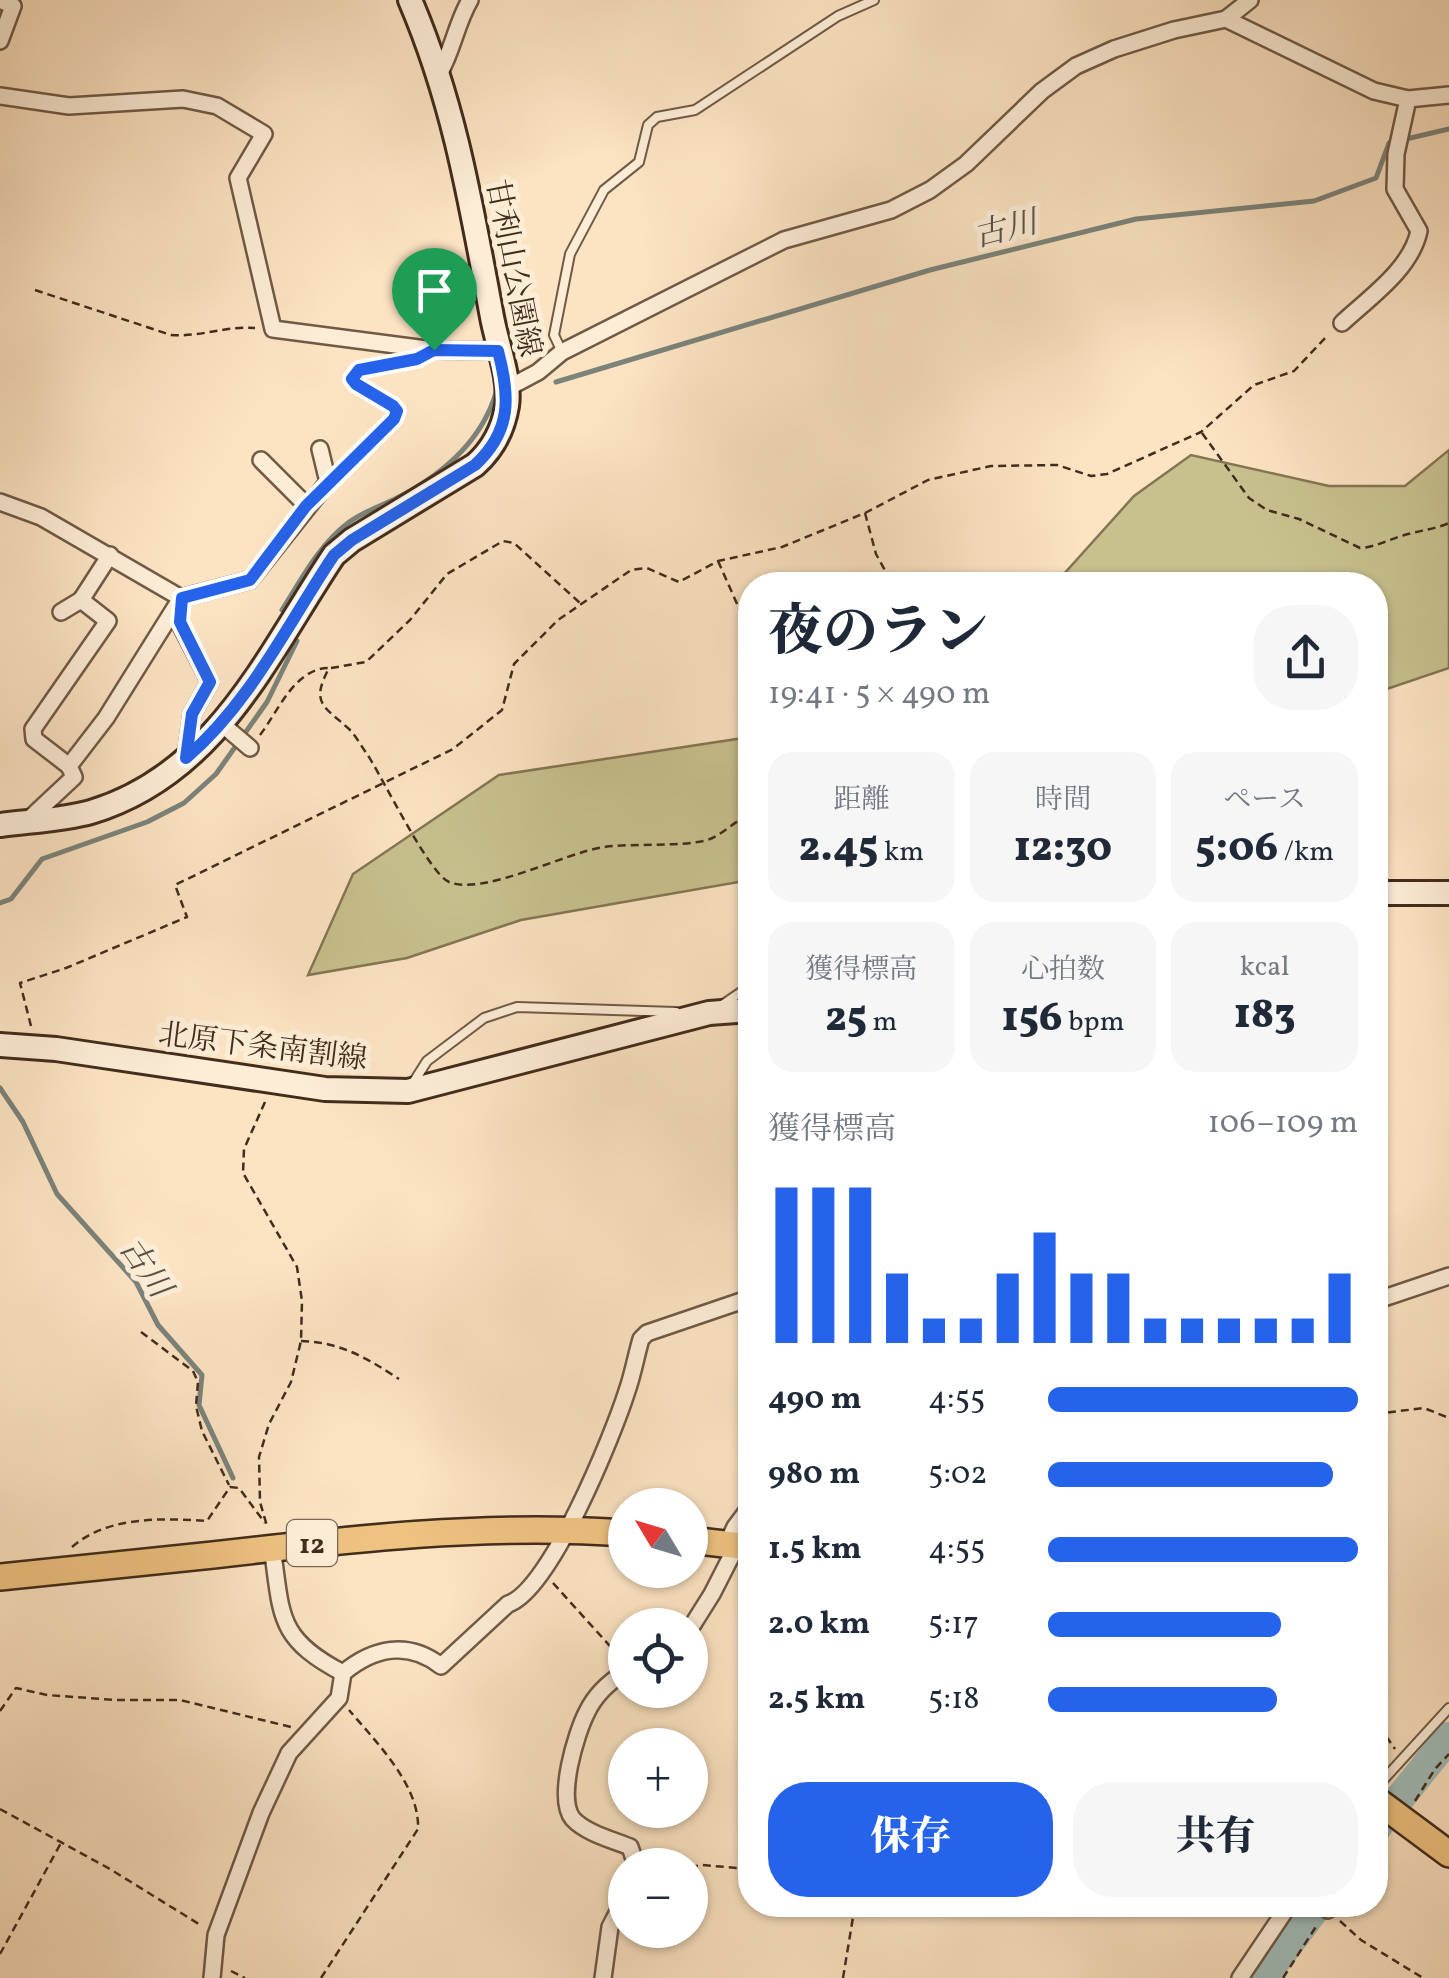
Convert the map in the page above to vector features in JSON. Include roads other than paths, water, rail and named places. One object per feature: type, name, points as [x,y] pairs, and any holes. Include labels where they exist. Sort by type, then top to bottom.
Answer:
[{"type":"main road","name":"甘利山公園線","points":[[0,825],[90,812],[133,794],[228,729],[334,555],[475,465],[488,454],[498,436],[508,388],[461,148],[440,74],[410,0]]},
{"type":"main road","points":[[1388,894],[1449,893]]},
{"type":"main road","name":"北原下条南割線","points":[[0,1045],[36,1046],[324,1090],[408,1091],[709,1014],[738,1011]]},
{"type":"main road","name":"12","points":[[0,1577],[60,1571],[269,1536],[569,1529],[608,1532]]},
{"type":"main road","points":[[708,1542],[738,1545]]},
{"type":"main road","points":[[1388,1806],[1449,1854]]},
{"type":"street","points":[[0,0],[13,6],[0,41]]},
{"type":"street","points":[[440,74],[470,0]]},
{"type":"street","points":[[508,388],[538,372],[562,352],[784,240],[891,210],[930,190],[966,164],[1042,91],[1076,66],[1129,44],[1226,19],[1250,0]]},
{"type":"street","points":[[1226,19],[1374,91],[1408,100],[1449,96]]},
{"type":"street","points":[[0,96],[69,106],[183,99],[217,106],[264,134],[238,178],[272,328],[434,350],[498,351]]},
{"type":"street","points":[[1342,322],[1390,279],[1416,246],[1419,231],[1395,189],[1396,154],[1408,100]]},
{"type":"street","points":[[69,766],[106,718],[182,598],[250,580],[328,482],[320,449]]},
{"type":"street","points":[[262,460],[306,506]]},
{"type":"street","points":[[0,502],[41,517],[182,598]]},
{"type":"street","points":[[60,612],[81,600],[110,555]]},
{"type":"street","points":[[182,598],[180,622],[210,682],[192,714],[186,758]]},
{"type":"street","points":[[27,821],[74,777],[69,766],[34,739],[33,729],[108,621],[81,600]]},
{"type":"street","points":[[228,729],[250,748]]},
{"type":"street","points":[[1388,1297],[1449,1276]]},
{"type":"street","points":[[212,1978],[216,1935],[274,1781],[289,1753],[339,1698],[343,1673],[360,1658],[378,1651],[416,1652],[440,1666],[508,1604],[515,1602],[542,1571],[569,1529],[628,1391],[641,1338],[738,1302]]},
{"type":"street","points":[[269,1536],[288,1631],[310,1654],[343,1673]]},
{"type":"street","points":[[703,1608],[738,1545]]},
{"type":"street","points":[[608,1686],[587,1711],[572,1749],[566,1794],[568,1810],[573,1820],[630,1848]]},
{"type":"street","points":[[1240,1978],[1282,1917]]},
{"type":"street","points":[[602,1978],[608,1940]]},
{"type":"lane","points":[[562,352],[554,335],[570,254],[604,190],[639,162],[648,126],[657,117],[695,110],[838,16],[874,0]]},
{"type":"lane","points":[[408,1091],[427,1061],[484,1018],[518,1007],[709,1014],[738,994]]},
{"type":"lane","points":[[1388,1780],[1449,1708]]},
{"type":"waterway","name":"古川","points":[[556,382],[930,270],[1136,219],[1314,201],[1376,178],[1389,143],[1449,129]]},
{"type":"waterway","name":"古川","points":[[282,610],[311,564],[348,523],[414,489],[458,455],[481,427],[496,393]]},
{"type":"waterway","name":"古川","points":[[0,903],[11,899],[42,859],[147,822],[184,803],[216,774],[267,702],[297,641]]},
{"type":"waterway","name":"古川","points":[[0,1088],[23,1122],[57,1194],[136,1282],[158,1325],[202,1375],[199,1405],[233,1478]]},
{"type":"waterway","points":[[1388,1813],[1449,1737]]},
{"type":"waterway","points":[[1263,1978],[1309,1917]]}]
